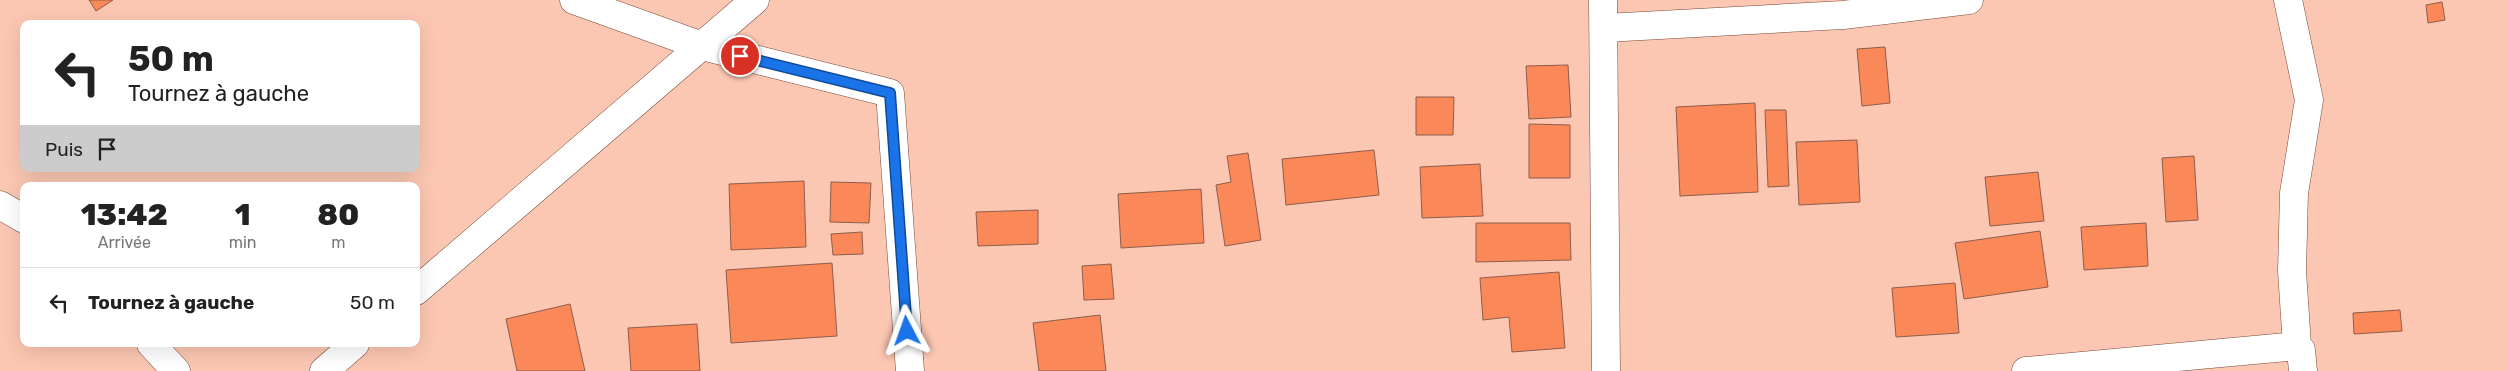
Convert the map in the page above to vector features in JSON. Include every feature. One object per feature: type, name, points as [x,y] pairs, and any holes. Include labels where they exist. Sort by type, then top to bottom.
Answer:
[{"type":"street","points":[[574,0],[702,46],[890,93],[910,371]]},
{"type":"street","points":[[420,289],[755,0]]},
{"type":"street","points":[[1603,0],[1605,28],[1606,371]]},
{"type":"street","points":[[1605,28],[1843,15],[1969,0]]},
{"type":"street","points":[[2026,371],[2300,358],[2292,271],[2294,193],[2309,100],[2288,0]]},
{"type":"street","points":[[0,205],[20,217]]},
{"type":"street","points":[[154,347],[176,371]]},
{"type":"street","points":[[324,371],[352,347]]},
{"type":"building","points":[[89,0],[113,0],[96,11]]},
{"type":"building","points":[[2442,2],[2445,20],[2428,23],[2426,5]]},
{"type":"building","points":[[1885,47],[1890,103],[1862,106],[1857,49]]},
{"type":"building","points":[[1568,65],[1571,117],[1529,119],[1526,66]]},
{"type":"building","points":[[1416,97],[1454,97],[1453,135],[1416,135]]},
{"type":"building","points":[[1755,103],[1758,192],[1680,196],[1676,107]]},
{"type":"building","points":[[1765,110],[1786,110],[1789,186],[1768,187]]},
{"type":"building","points":[[1529,124],[1570,125],[1570,178],[1529,178]]},
{"type":"building","points":[[1857,140],[1860,202],[1799,205],[1796,142]]},
{"type":"building","points":[[1374,150],[1379,195],[1286,205],[1282,159]]},
{"type":"building","points":[[1248,153],[1261,240],[1225,246],[1216,185],[1231,182],[1227,156]]},
{"type":"building","points":[[2194,156],[2198,220],[2166,222],[2162,158]]},
{"type":"building","points":[[1480,164],[1483,216],[1422,218],[1420,167]]},
{"type":"building","points":[[2038,172],[2044,221],[1990,226],[1985,177]]},
{"type":"building","points":[[804,181],[806,247],[731,250],[729,184]]},
{"type":"building","points":[[831,182],[871,183],[869,223],[830,222]]},
{"type":"building","points":[[1201,189],[1204,243],[1121,248],[1118,194]]},
{"type":"building","points":[[1038,210],[1038,244],[978,246],[976,212]]},
{"type":"building","points":[[1476,223],[1570,223],[1571,260],[1476,262]]},
{"type":"building","points":[[2146,223],[2148,266],[2084,270],[2081,227]]},
{"type":"building","points":[[2040,231],[2048,287],[1964,299],[1955,243]]},
{"type":"building","points":[[862,232],[863,254],[833,255],[831,234]]},
{"type":"building","points":[[832,263],[837,336],[731,343],[726,270]]},
{"type":"building","points":[[1111,264],[1114,299],[1084,300],[1082,266]]},
{"type":"building","points":[[1559,272],[1565,348],[1512,352],[1509,317],[1483,320],[1480,278]]},
{"type":"building","points":[[1955,283],[1959,333],[1896,337],[1892,288]]},
{"type":"building","points":[[570,304],[585,371],[517,371],[506,319]]},
{"type":"building","points":[[2400,310],[2402,331],[2354,334],[2353,313]]},
{"type":"building","points":[[1100,315],[1106,371],[1039,371],[1033,323]]},
{"type":"building","points":[[697,324],[700,371],[631,371],[628,328]]},
{"type":"route","points":[[740,56],[890,93],[907,331]]}]
